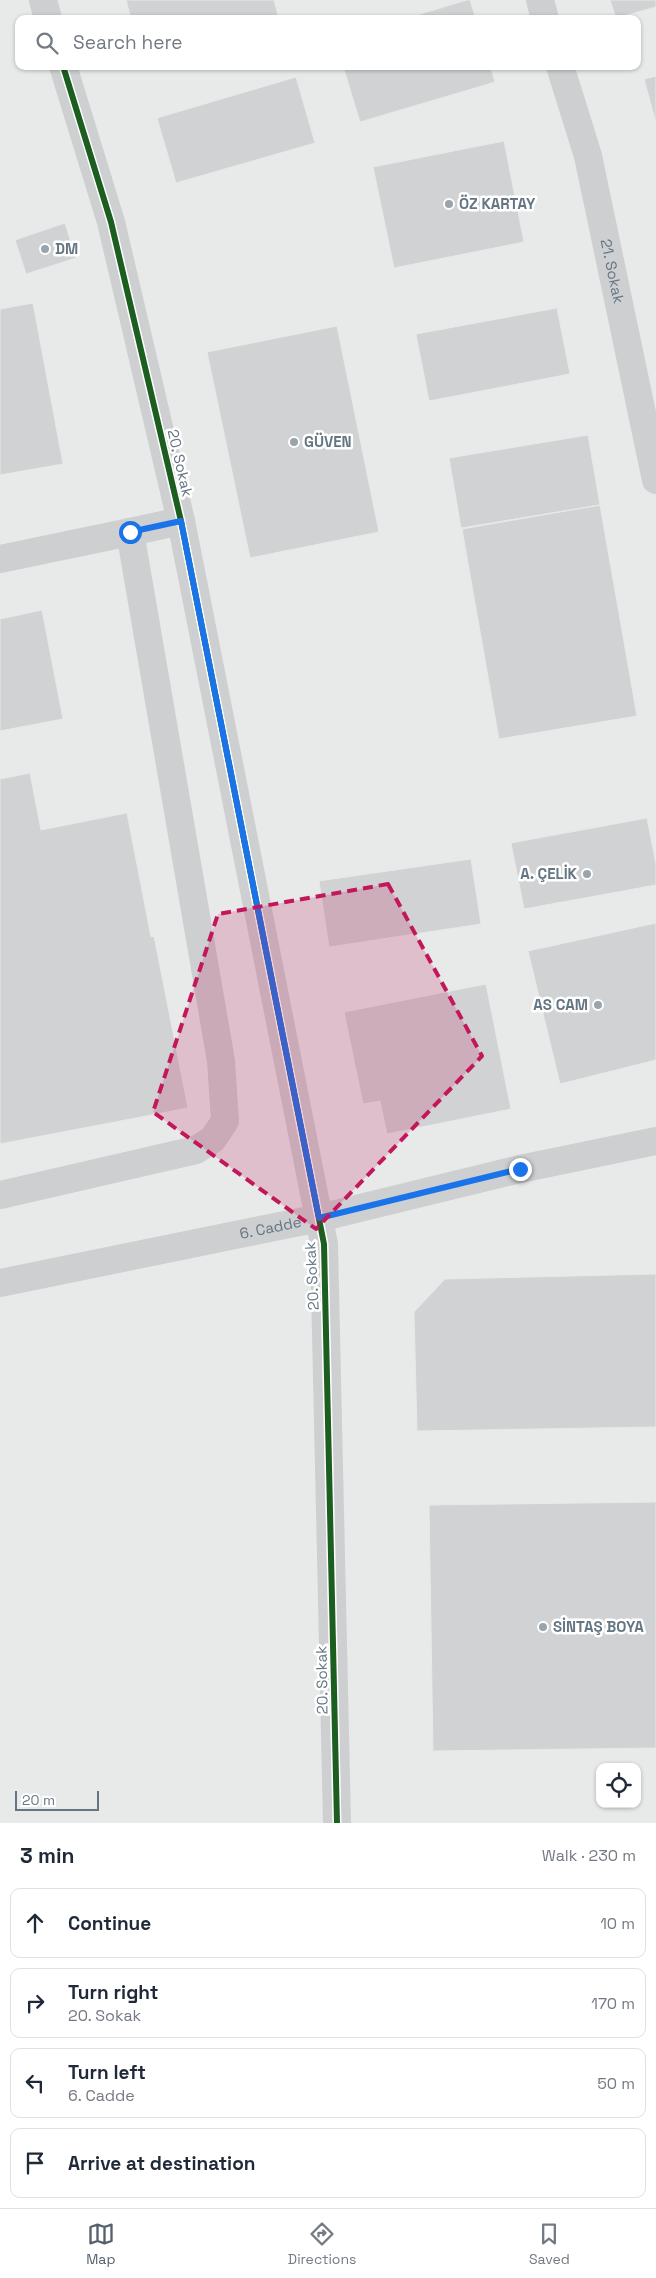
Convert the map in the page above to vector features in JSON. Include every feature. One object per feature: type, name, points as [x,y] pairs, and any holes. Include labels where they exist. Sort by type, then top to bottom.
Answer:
[{"type":"street","points":[[43,0],[47,15]]},
{"type":"street","points":[[540,0],[544,15]]},
{"type":"street","name":"20. Sokak","points":[[64,70],[111,222],[181,521],[324,1244],[337,1823]]},
{"type":"street","name":"21. Sokak","points":[[561,70],[588,156],[656,480]]},
{"type":"street","points":[[0,559],[181,521]]},
{"type":"street","points":[[0,1195],[196,1150],[213,1139],[224,1121],[221,1061],[130,532]]},
{"type":"street","name":"6. Cadde","points":[[0,1283],[319,1218],[520,1169],[656,1141]]},
{"type":"highlighted area","points":[[388,884],[482,1056],[316,1229],[153,1112],[218,914]]},
{"type":"shaded area","points":[[0,0],[656,0],[656,1823],[0,1823]]},
{"type":"building","points":[[126,0],[274,0],[278,15],[130,15]]},
{"type":"building","points":[[470,0],[475,15],[417,15]]},
{"type":"building","points":[[610,0],[656,0],[656,7],[627,15],[615,15]]},
{"type":"building","points":[[344,70],[491,70],[495,82],[360,122]]},
{"type":"building","points":[[656,76],[656,123],[644,79]]},
{"type":"building","points":[[296,77],[315,143],[176,183],[157,118]]},
{"type":"building","name":"ÖZ KARTAY","points":[[504,141],[524,242],[394,268],[373,167]]},
{"type":"building","name":"DM","points":[[65,223],[76,258],[26,274],[15,240]]},
{"type":"building","points":[[33,303],[63,464],[0,475],[0,309]]},
{"type":"building","points":[[557,308],[570,374],[429,401],[416,334]]},
{"type":"building","name":"GÜVEN","points":[[337,326],[379,532],[250,558],[207,352]]},
{"type":"building","points":[[588,435],[600,505],[461,528],[449,458]]},
{"type":"building","points":[[600,505],[637,716],[499,739],[462,529]]},
{"type":"building","points":[[42,610],[63,719],[0,731],[0,619]]},
{"type":"building","points":[[30,773],[41,830],[127,813],[151,937],[154,936],[188,1108],[0,1144],[0,779]]},
{"type":"building","name":"A. ÇELİK","points":[[647,818],[656,864],[656,885],[524,909],[511,843]]},
{"type":"building","points":[[471,859],[481,924],[329,947],[319,881]]},
{"type":"building","name":"AS CAM","points":[[656,923],[656,1060],[560,1084],[528,951]]},
{"type":"building","points":[[486,984],[511,1109],[387,1134],[380,1101],[363,1104],[344,1012]]},
{"type":"building","points":[[656,1274],[656,1427],[417,1431],[414,1312],[445,1279]]},
{"type":"building","name":"SİNTAŞ BOYA","points":[[656,1502],[656,1748],[433,1751],[429,1505]]},
{"type":"cycle path","points":[[64,70],[111,222],[181,521],[324,1244],[337,1823]]},
{"type":"place","name":"ÖZ KARTAY","points":[[449,204]]},
{"type":"place","name":"DM","points":[[45,249]]},
{"type":"place","name":"GÜVEN","points":[[294,442]]},
{"type":"place","name":"A. ÇELİK","points":[[587,874]]},
{"type":"place","name":"AS CAM","points":[[598,1005]]},
{"type":"place","name":"SİNTAŞ BOYA","points":[[543,1627]]},
{"type":"route","points":[[130,532],[181,521],[319,1218],[520,1169]]}]
